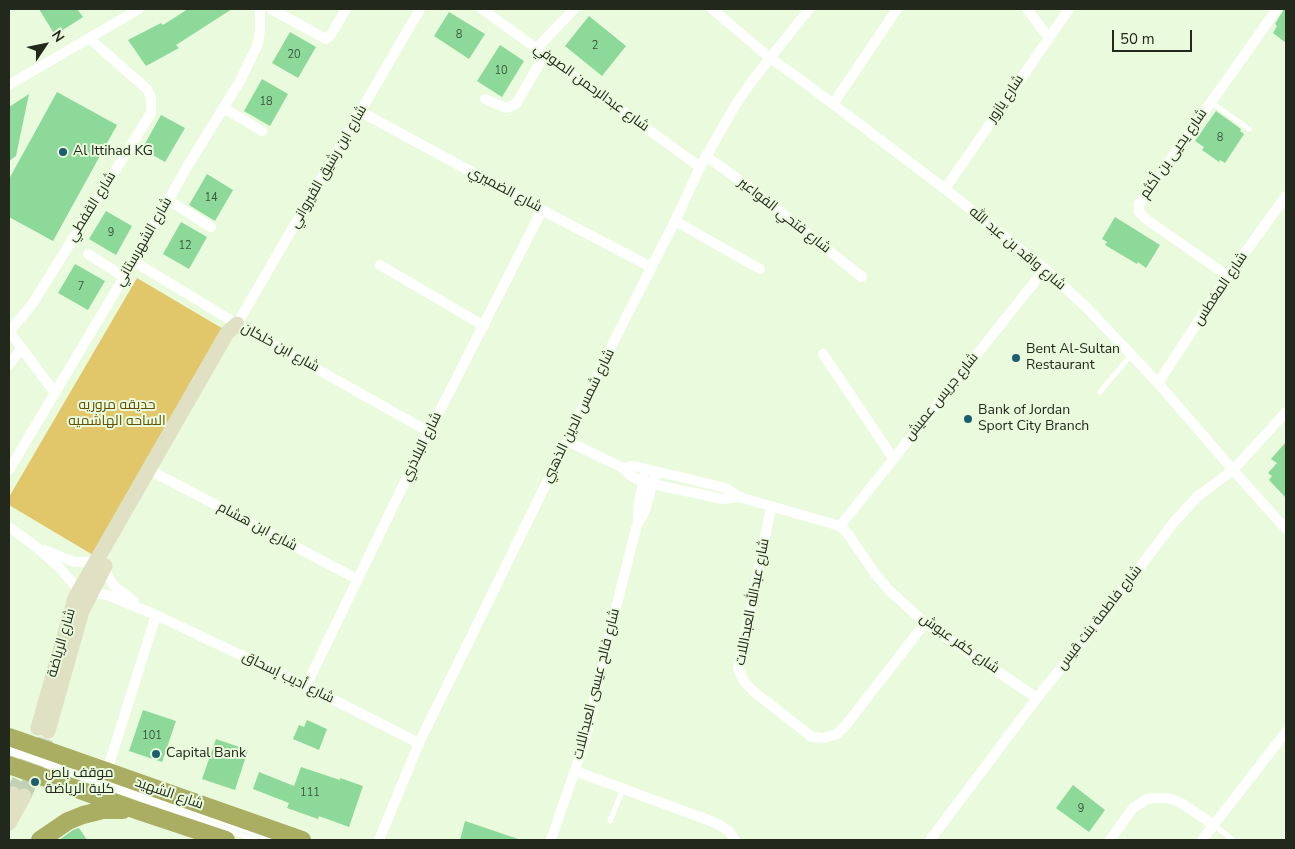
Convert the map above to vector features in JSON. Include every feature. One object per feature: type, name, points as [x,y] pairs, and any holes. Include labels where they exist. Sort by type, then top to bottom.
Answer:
[{"type":"highway","name":"شارع الشهيد","points":[[9,737],[302,840]]},
{"type":"highway","name":"شارع الشهيد","points":[[9,765],[138,812],[226,840]]},
{"type":"highway","points":[[40,840],[68,820],[83,815],[112,810],[138,812]]},
{"type":"main road","name":"شارع ابن رشيق القيرواني","points":[[101,564],[157,474],[235,334],[237,324]]},
{"type":"main road","name":"شارع ابن رشيق القيرواني","points":[[101,564],[227,333],[237,324]]},
{"type":"main road","name":"شارع الرياضة","points":[[43,730],[73,604],[85,592],[101,564]]},
{"type":"main road","points":[[9,824],[15,797]]},
{"type":"street","points":[[9,85],[139,9]]},
{"type":"street","name":"شارع الشهرستاني","points":[[9,470],[190,162],[240,81],[258,44],[260,9]]},
{"type":"street","points":[[271,9],[326,39],[330,36],[346,9]]},
{"type":"street","name":"شارع ابن رشيق القيرواني","points":[[237,324],[420,9]]},
{"type":"street","name":"شارع عبدالرحمن الصوفي","points":[[483,9],[700,167]]},
{"type":"street","points":[[485,99],[506,108],[516,104],[541,51],[574,9]]},
{"type":"street","name":"شارع واقد بن عبد الله","points":[[712,9],[770,58],[945,189],[1045,269],[1086,307],[1158,383],[1286,529]]},
{"type":"street","name":"شارع شمس الدين الذهبي","points":[[379,840],[418,743],[700,167],[736,104],[809,9]]},
{"type":"street","points":[[1027,9],[1048,37]]},
{"type":"street","name":"شارع يازور","points":[[945,189],[1069,9]]},
{"type":"street","name":"شارع يحيى بن أكثم","points":[[1228,276],[1147,220],[1140,212],[1140,201],[1277,9]]},
{"type":"street","points":[[833,104],[891,11]]},
{"type":"street","name":"شارع القفطي","points":[[9,332],[34,302],[151,113],[151,98],[147,89],[90,39]]},
{"type":"street","points":[[224,108],[262,131]]},
{"type":"street","name":"شارع الضميري","points":[[360,112],[651,267]]},
{"type":"street","name":"شارع فتحي الفواعير","points":[[706,156],[749,187],[862,277]]},
{"type":"street","name":"شارع المغطس","points":[[1158,383],[1228,276],[1286,196]]},
{"type":"street","points":[[168,200],[211,227]]},
{"type":"street","name":"شارع البلاذري","points":[[306,686],[429,432],[542,210]]},
{"type":"street","points":[[675,221],[760,269]]},
{"type":"street","points":[[88,254],[124,277]]},
{"type":"street","name":"شارع ابن خلكان","points":[[133,261],[237,324],[429,432]]},
{"type":"street","points":[[380,265],[484,326]]},
{"type":"street","name":"شارع جريس عميش","points":[[840,526],[1045,269]]},
{"type":"street","points":[[9,332],[54,394]]},
{"type":"street","points":[[9,366],[21,349]]},
{"type":"street","points":[[823,354],[893,458]]},
{"type":"street","name":"شارع فاطمة بنت قيس","points":[[930,840],[1037,698],[1099,621],[1174,522],[1198,496],[1233,470],[1286,412]]},
{"type":"street","points":[[567,441],[623,468],[631,476],[643,482],[723,499],[739,497]]},
{"type":"street","points":[[623,468],[634,466],[726,488],[739,497],[771,508],[840,526]]},
{"type":"street","name":"شارع فالح عيسى العبداللات","points":[[638,525],[638,508],[646,469]]},
{"type":"street","name":"شارع فالح عيسى العبداللات","points":[[551,840],[586,741],[610,631],[638,525],[645,511],[656,472]]},
{"type":"street","name":"شارع ابن هشام","points":[[157,474],[357,579]]},
{"type":"street","name":"شارع عبدالله العبداللات","points":[[771,508],[738,670],[744,681],[753,691],[812,737],[824,738],[837,734],[846,725],[925,623]]},
{"type":"street","name":"شارع كفر عبوش","points":[[840,526],[848,534],[876,576],[925,623],[1037,698]]},
{"type":"street","points":[[9,527],[66,573],[85,592]]},
{"type":"street","points":[[34,546],[74,562],[101,564]]},
{"type":"street","name":"شارع أديب إسحاق","points":[[101,564],[114,586],[156,615]]},
{"type":"street","name":"شارع أديب إسحاق","points":[[85,592],[113,597],[156,615],[306,686],[418,743]]},
{"type":"street","points":[[106,771],[156,615]]},
{"type":"street","points":[[1202,840],[1286,732]]},
{"type":"street","points":[[575,771],[716,822],[729,831],[735,840]]},
{"type":"street","points":[[1110,840],[1133,808],[1147,799],[1168,798],[1181,803],[1214,825]]},
{"type":"lane","points":[[1211,102],[1249,129]]},
{"type":"lane","points":[[1100,392],[1131,354]]},
{"type":"lane","points":[[9,746],[273,840]]},
{"type":"lane","points":[[9,752],[256,840]]},
{"type":"lane","points":[[610,821],[623,789]]},
{"type":"lane","points":[[1214,825],[1233,840]]},
{"type":"green space","name":"حديقه مروريه الساحه الهاشميه","points":[[137,278],[225,330],[93,555],[9,505],[9,497]]},
{"type":"building","points":[[39,9],[77,9],[83,17],[55,35]]},
{"type":"building","points":[[188,9],[232,9],[176,45],[179,48],[146,66],[128,40],[161,23],[163,25]]},
{"type":"building","points":[[1284,9],[1286,9],[1286,43],[1273,33],[1277,26],[1275,24]]},
{"type":"building","points":[[449,12],[485,34],[469,59],[434,36]]},
{"type":"building","points":[[589,16],[626,46],[602,76],[565,46]]},
{"type":"building","points":[[290,32],[316,47],[298,78],[272,63]]},
{"type":"building","points":[[500,45],[524,61],[502,97],[477,81]]},
{"type":"building","points":[[262,79],[288,94],[270,126],[244,111]]},
{"type":"building","name":"Al Ittihad KG","points":[[57,92],[117,125],[53,241],[9,217],[9,179]]},
{"type":"building","points":[[29,94],[16,156],[9,161],[9,107]]},
{"type":"building","points":[[1216,111],[1241,129],[1240,131],[1244,134],[1225,163],[1220,160],[1219,162],[1202,150],[1204,147],[1195,141]]},
{"type":"building","points":[[161,115],[185,128],[165,162],[142,149]]},
{"type":"building","points":[[207,174],[233,190],[215,221],[189,205]]},
{"type":"building","points":[[106,211],[132,226],[116,255],[89,239]]},
{"type":"building","points":[[1115,217],[1160,245],[1146,268],[1105,245],[1107,242],[1102,239]]},
{"type":"building","points":[[181,222],[207,237],[189,269],[163,254]]},
{"type":"building","points":[[75,264],[105,281],[88,310],[58,293]]},
{"type":"building","points":[[1286,442],[1286,498],[1269,480],[1272,476],[1268,473],[1277,463],[1271,459]]},
{"type":"building","points":[[143,710],[176,721],[162,762],[129,751]]},
{"type":"building","points":[[307,720],[327,729],[319,750],[293,739],[299,725],[304,727]]},
{"type":"building","points":[[216,739],[248,750],[235,790],[202,779]]},
{"type":"building","points":[[301,767],[363,786],[349,827],[319,816],[318,819],[287,808],[289,803],[253,789],[259,772],[294,786]]},
{"type":"building","points":[[1073,785],[1105,810],[1089,832],[1056,808]]},
{"type":"building","points":[[465,821],[518,839],[518,840],[460,840]]},
{"type":"building","points":[[79,828],[87,840],[59,840],[73,830]]},
{"type":"tunnel","points":[[13,794],[23,773],[38,728]]},
{"type":"tunnel","points":[[24,796],[48,731]]},
{"type":"place","name":"Al Ittihad KG","points":[[63,152]]},
{"type":"place","name":"Bent Al-Sultan Restaurant","points":[[1016,358]]},
{"type":"place","name":"Bank of Jordan Sport City Branch","points":[[968,419]]},
{"type":"place","name":"Capital Bank","points":[[156,754]]},
{"type":"place","name":"موقف باص كلية الرياضة","points":[[35,782]]}]
